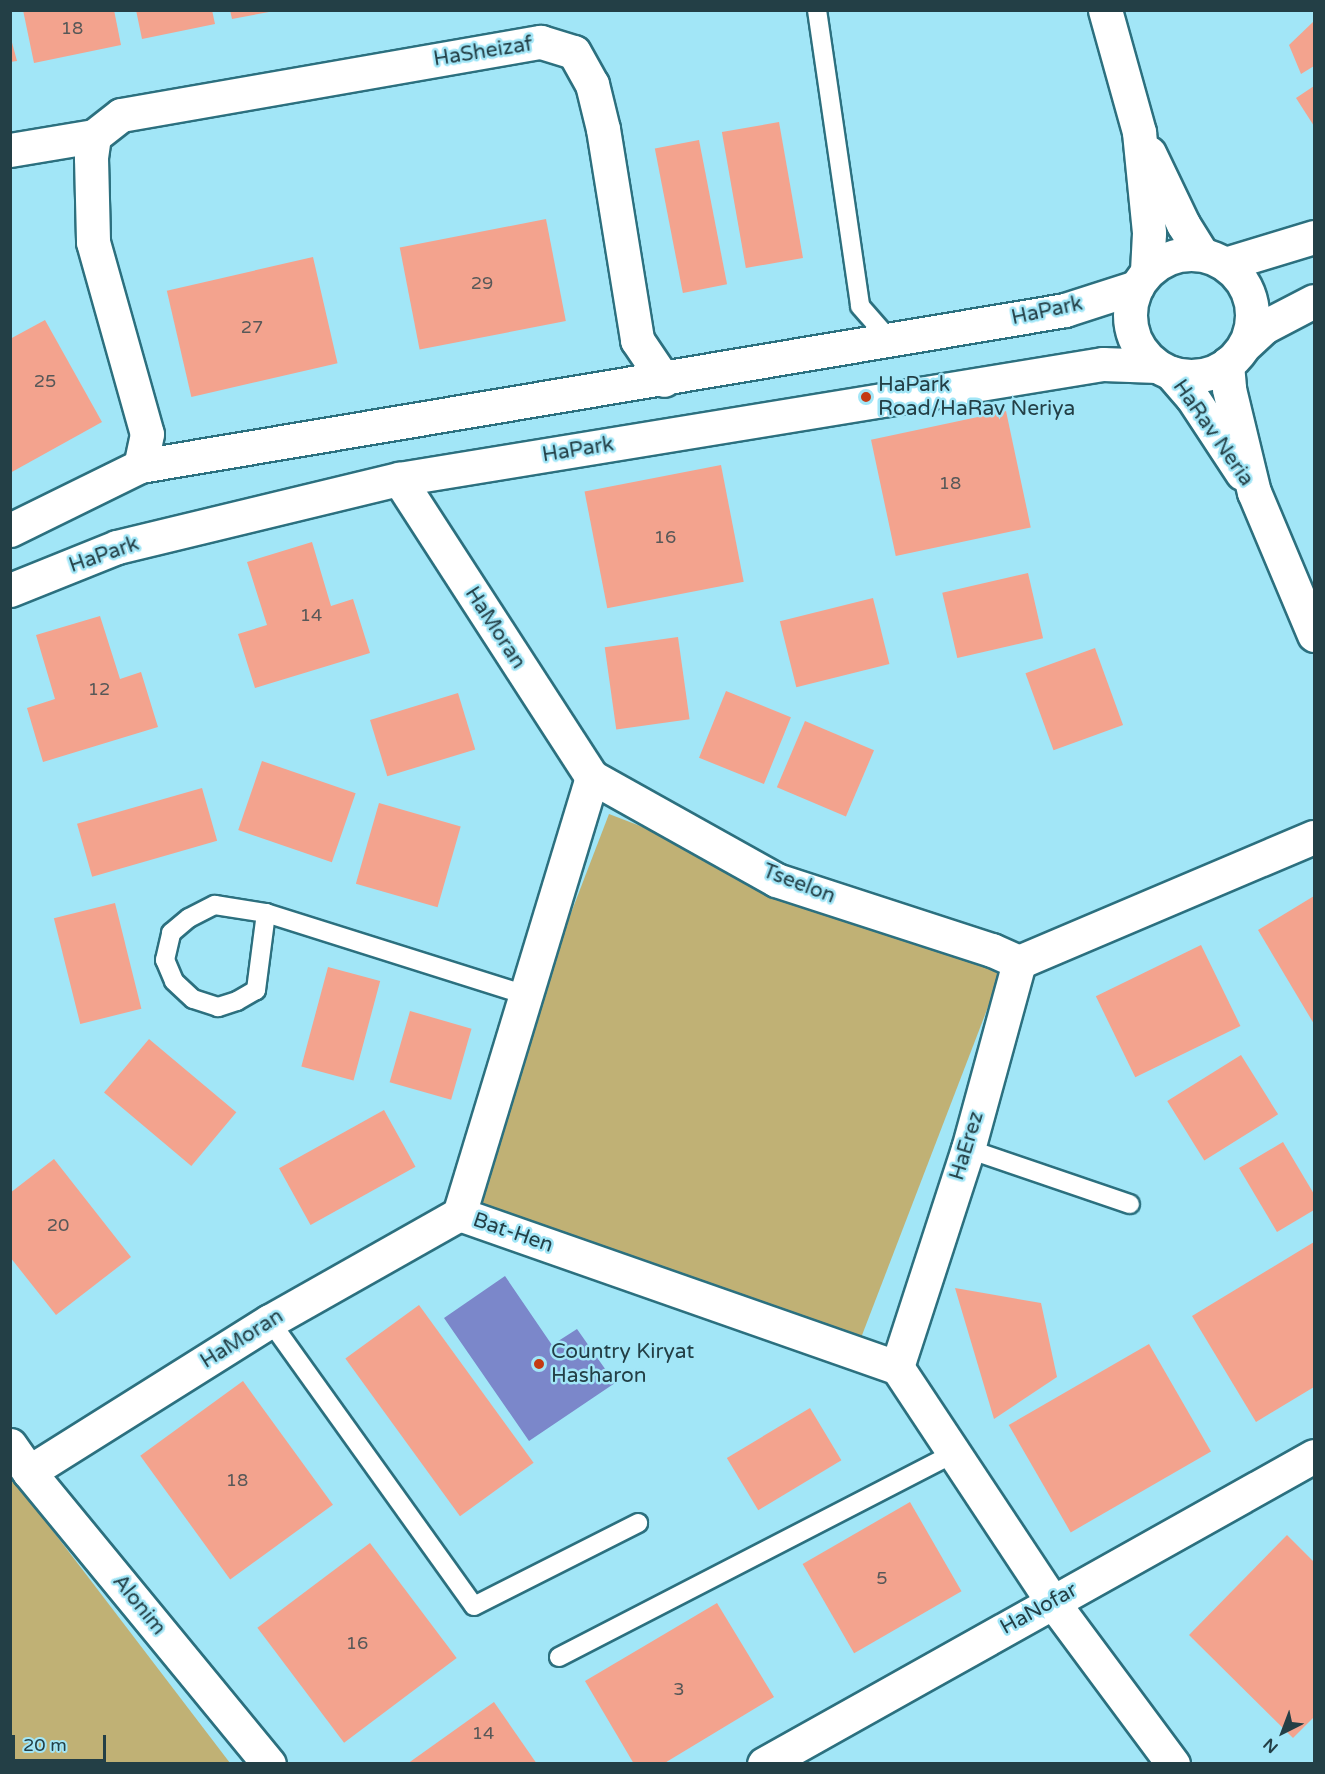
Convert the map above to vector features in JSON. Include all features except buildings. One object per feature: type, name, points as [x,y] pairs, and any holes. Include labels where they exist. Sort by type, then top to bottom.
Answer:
[{"type":"street","points":[[1105,10],[1139,132],[1149,233],[1141,279],[1130,304],[1130,322],[1134,339],[1144,355],[1164,370],[1202,376],[1236,354],[1264,327],[1314,301]]},
{"type":"street","name":"HaSheizaf","points":[[10,150],[94,136],[122,115],[541,42],[574,52],[592,84],[603,129],[637,340],[664,380]]},
{"type":"street","points":[[1139,132],[1183,224],[1214,259],[1238,276],[1248,292],[1252,309],[1252,327],[1236,354]]},
{"type":"street","points":[[94,136],[91,158],[93,242],[147,434],[140,466]]},
{"type":"street","points":[[1141,279],[1162,260],[1180,254],[1214,259],[1314,237]]},
{"type":"street","name":"HaPark","points":[[10,530],[140,466],[370,426],[664,380],[1065,310],[1141,279]]},
{"type":"street","name":"HaRav Neria","points":[[1236,354],[1229,389],[1254,492],[1314,634]]},
{"type":"street","name":"HaPark","points":[[10,590],[117,547],[399,479],[1103,364],[1164,370]]},
{"type":"street","name":"HaRav Neria","points":[[1164,370],[1192,397],[1254,492]]},
{"type":"street","name":"HaMoran","points":[[399,479],[592,777]]},
{"type":"street","name":"Tseelon","points":[[592,777],[776,880],[992,950],[1019,962]]},
{"type":"street","name":"Bat-Hen","points":[[592,777],[459,1214],[897,1367]]},
{"type":"street","points":[[1019,962],[1314,837]]},
{"type":"street","name":"HaErez","points":[[897,1367],[968,1149],[1019,962]]},
{"type":"street","name":"HaMoran","points":[[29,1472],[270,1321],[459,1214]]},
{"type":"street","points":[[897,1367],[1052,1601],[1173,1764]]},
{"type":"street","name":"Alonim","points":[[10,1445],[29,1472],[269,1764]]},
{"type":"street","name":"HaNofar","points":[[764,1764],[1314,1456]]},
{"type":"lane","points":[[817,10],[860,306],[889,339]]},
{"type":"lane","points":[[266,913],[256,990],[237,1001],[218,1007],[193,999],[174,981],[165,960],[171,933],[189,918],[215,905],[266,913],[525,995]]},
{"type":"lane","points":[[968,1149],[1130,1204]]},
{"type":"lane","points":[[270,1321],[474,1606],[638,1522]]},
{"type":"lane","points":[[559,1657],[954,1453]]},
{"type":"shaded area","points":[[609,814],[1004,966],[857,1349],[462,1198]]},
{"type":"shaded area","points":[[11,1476],[230,1763],[11,1763]]},
{"type":"water","name":"Country Kiryat Hasharon","points":[[505,1276],[552,1345],[577,1329],[615,1383],[529,1441],[444,1318]]},
{"type":"place","name":"HaPark Road/HaRav Neriya","points":[[866,397]]},
{"type":"place","name":"Country Kiryat Hasharon","points":[[539,1364]]}]
